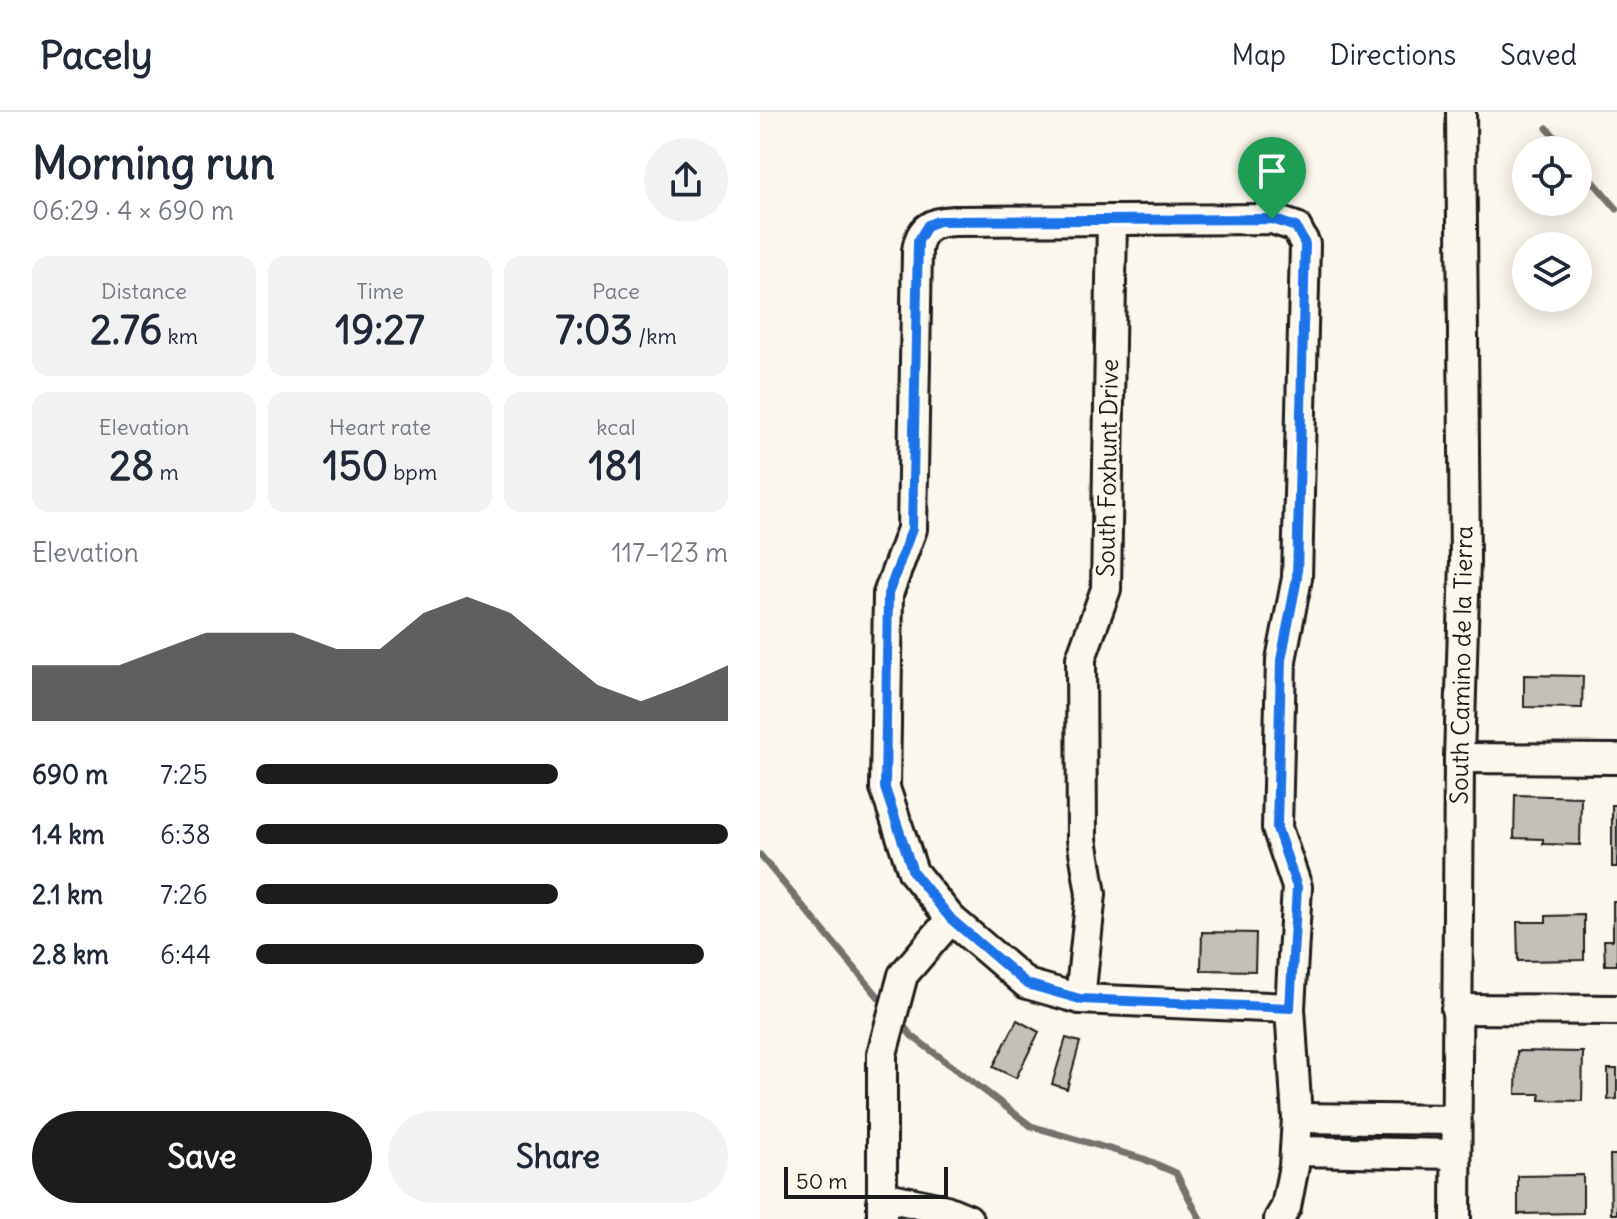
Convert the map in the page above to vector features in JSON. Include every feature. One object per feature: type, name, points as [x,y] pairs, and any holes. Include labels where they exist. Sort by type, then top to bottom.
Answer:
[{"type":"street","name":"South Camino de la Tierra","points":[[1456,1219],[1459,758],[1465,561],[1461,112]]},
{"type":"street","points":[[1279,1219],[1286,1207],[1297,1118],[1290,1008],[1297,887],[1277,828],[1281,660],[1297,578],[1305,244],[1296,227],[1272,219],[938,221],[922,232],[916,265],[912,529],[888,594],[885,788],[913,872],[951,919],[1027,984],[1080,999],[1290,1008]]},
{"type":"street","name":"South Foxhunt Drive","points":[[1080,999],[1091,894],[1082,839],[1081,658],[1106,589],[1112,220]]},
{"type":"street","points":[[1459,758],[1617,759]]},
{"type":"street","points":[[951,919],[903,975],[882,1054],[882,1207],[946,1210],[968,1219]]},
{"type":"street","points":[[1456,1009],[1617,1010]]},
{"type":"street","points":[[1297,1118],[1456,1120]]},
{"type":"street","points":[[1295,1151],[1456,1154]]},
{"type":"building","points":[[1524,675],[1583,676],[1582,708],[1524,707]]},
{"type":"building","points":[[1515,795],[1581,797],[1580,845],[1543,844],[1543,839],[1514,838]]},
{"type":"building","points":[[1612,805],[1617,805],[1617,867],[1612,867]]},
{"type":"building","points":[[1613,901],[1617,901],[1617,965],[1605,965],[1604,940],[1613,940]]},
{"type":"building","points":[[1584,915],[1584,960],[1518,961],[1517,922],[1546,922],[1546,916]]},
{"type":"building","points":[[1202,932],[1256,933],[1255,971],[1201,970]]},
{"type":"building","points":[[1017,1020],[1039,1032],[1016,1078],[993,1067]]},
{"type":"building","points":[[1066,1038],[1080,1042],[1067,1089],[1052,1084]]},
{"type":"building","points":[[1517,1051],[1583,1052],[1582,1101],[1540,1100],[1540,1094],[1516,1094]]},
{"type":"building","points":[[1608,1069],[1617,1069],[1617,1099],[1608,1100]]},
{"type":"building","points":[[1610,1155],[1617,1155],[1617,1214],[1611,1214]]},
{"type":"building","points":[[1583,1175],[1583,1213],[1518,1214],[1518,1176]]},
{"type":"waterway","points":[[1547,128],[1554,136]]},
{"type":"waterway","points":[[1592,180],[1617,209]]},
{"type":"waterway","points":[[760,855],[887,1007]]},
{"type":"waterway","points":[[897,1019],[912,1036],[1031,1126],[1144,1159],[1176,1173],[1200,1219]]},
{"type":"route","points":[[1272,219],[1286,221],[1296,227],[1305,244],[1297,578],[1281,660],[1277,828],[1297,887],[1290,1008],[1080,999],[1027,984],[951,919],[913,872],[885,788],[888,594],[912,529],[918,241],[928,225],[938,221],[1272,219]]}]
